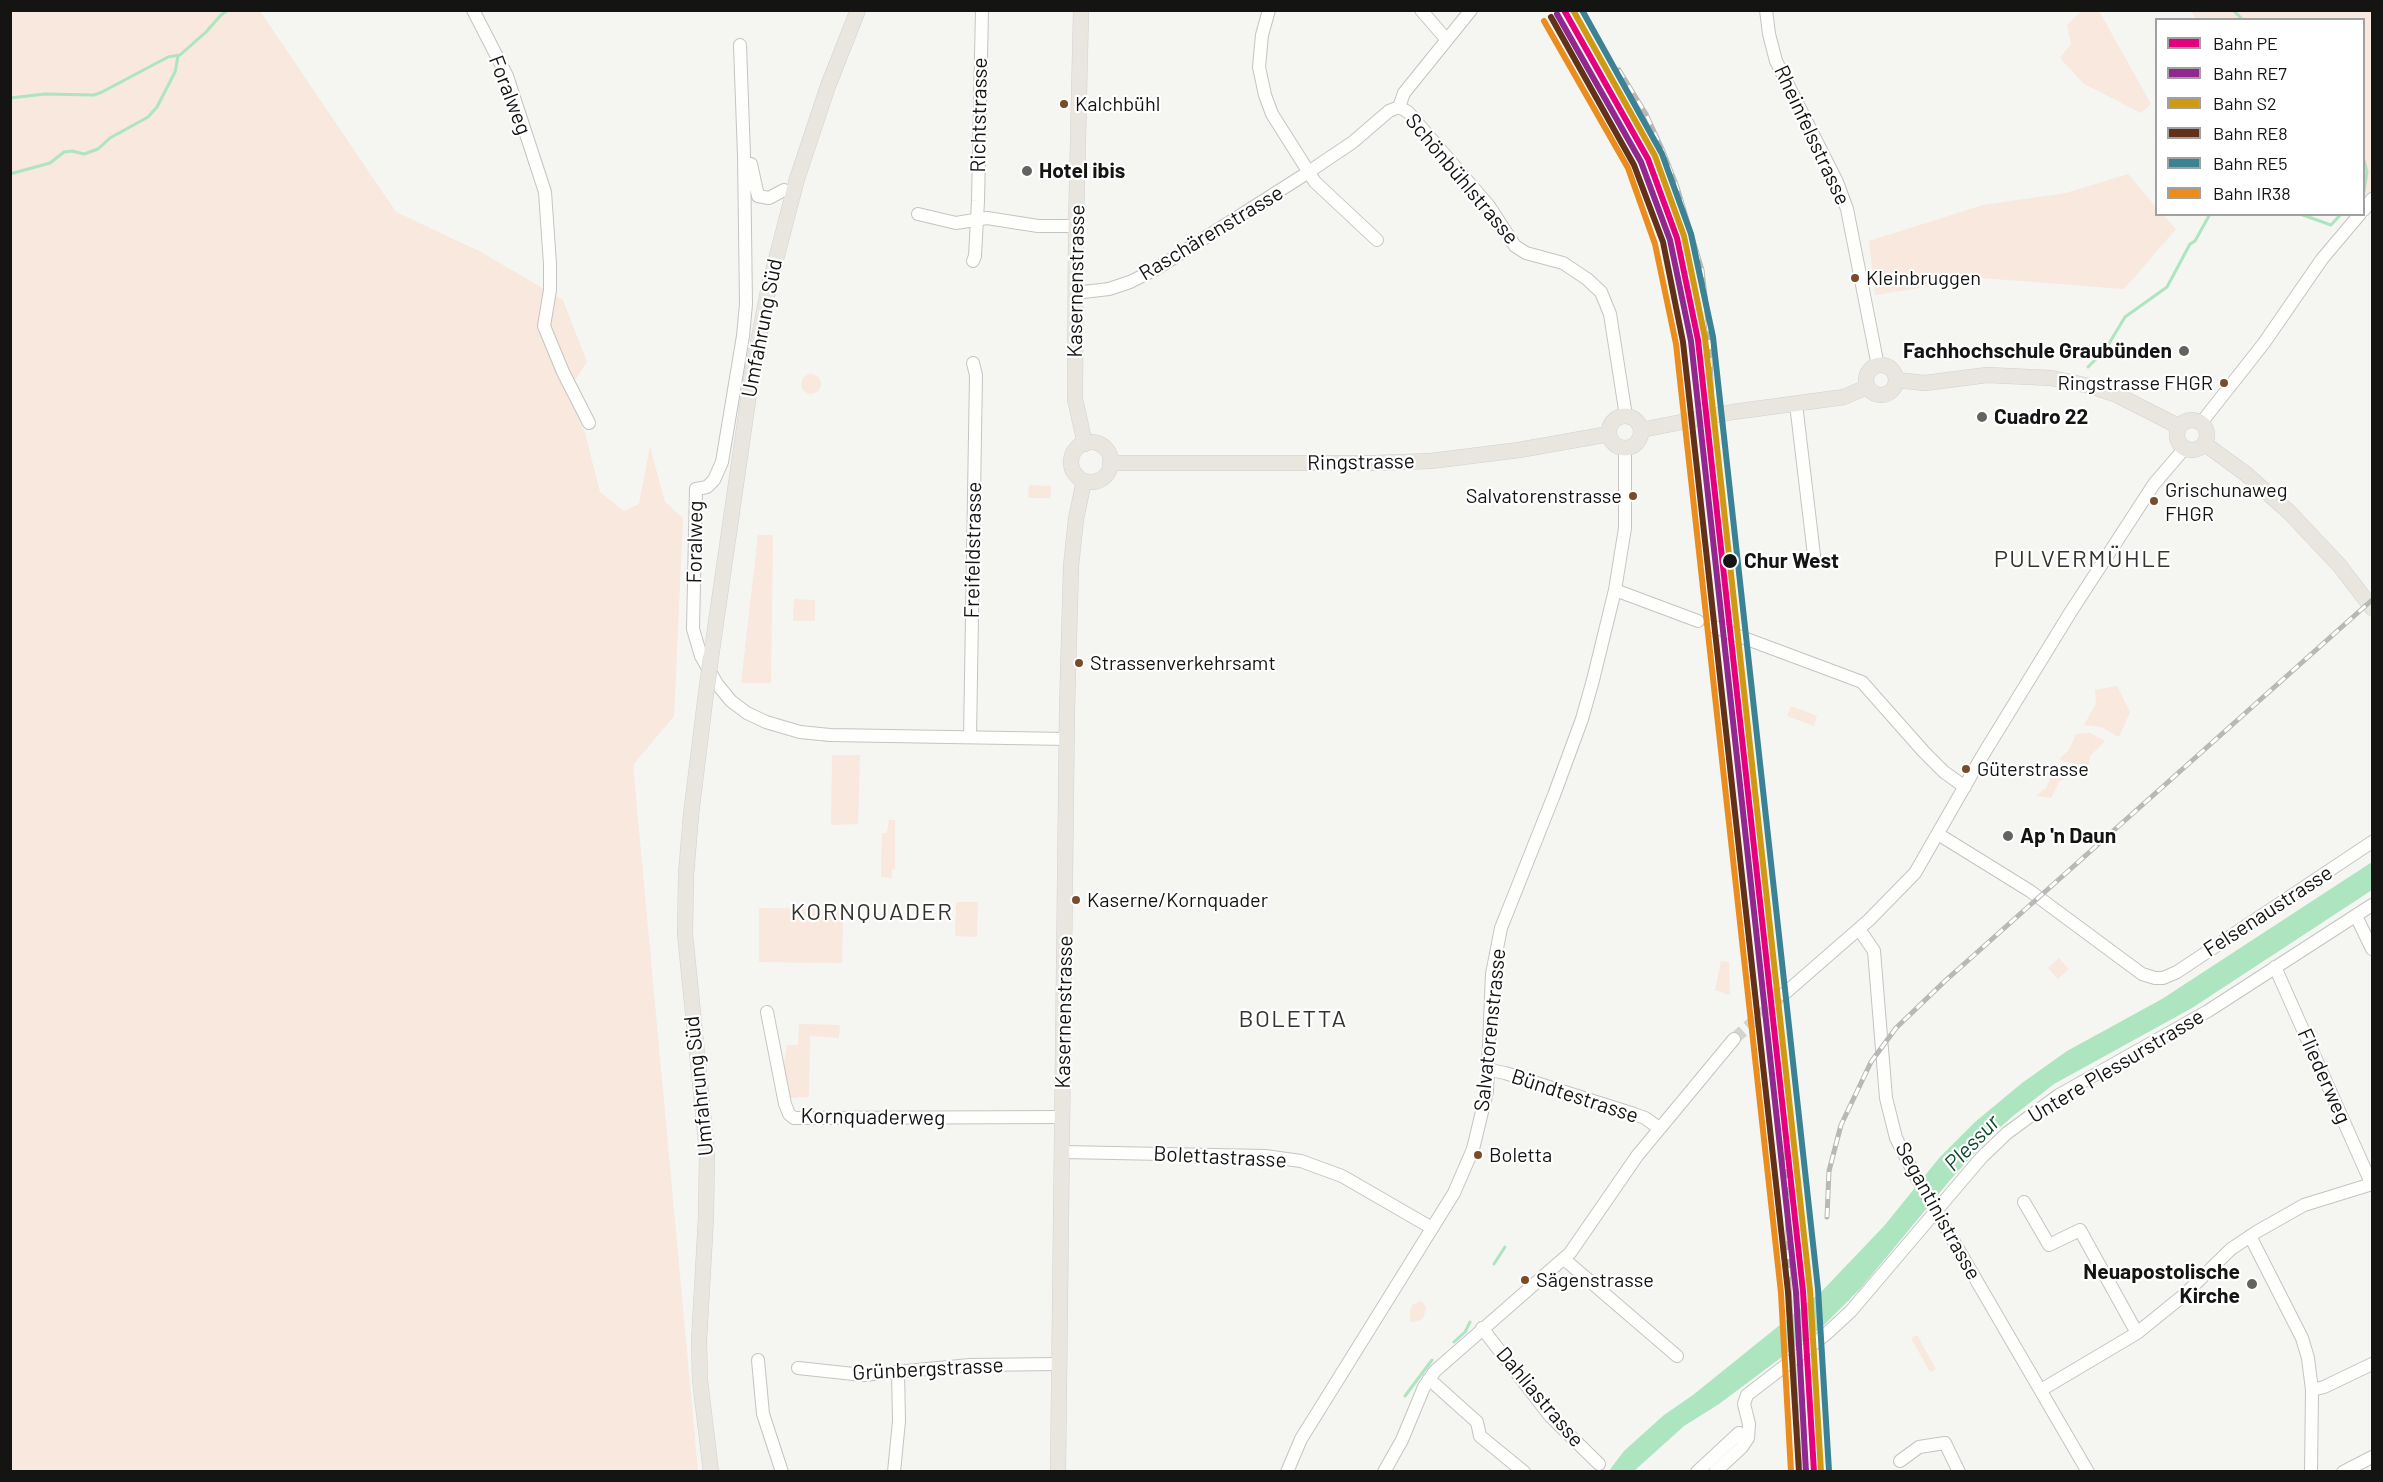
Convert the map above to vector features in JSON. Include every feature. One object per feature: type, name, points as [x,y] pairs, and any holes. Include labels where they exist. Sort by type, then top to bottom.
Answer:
[{"type":"main road","name":"Umfahrung Süd","points":[[711,1472],[700,1380],[699,1341],[707,1152],[685,934],[690,825],[705,701],[750,384],[769,286],[797,179],[858,10]]},
{"type":"main road","name":"Kasernenstrasse","points":[[1081,10],[1075,399],[1085,444]]},
{"type":"main road","points":[[1878,366],[1890,368],[1896,380],[1890,392],[1882,396],[1873,394],[1867,387],[1867,374],[1878,366]]},
{"type":"main road","points":[[1896,380],[1917,383],[1987,375],[2051,378],[2090,386],[2117,395],[2178,426]]},
{"type":"main road","points":[[1641,430],[1733,412],[1844,397],[1867,387]]},
{"type":"main road","points":[[1626,416],[1636,420],[1641,430],[1637,443],[1625,448],[1615,444],[1610,434],[1610,426],[1615,420],[1626,416]]},
{"type":"main road","points":[[2192,419],[2201,423],[2206,430],[2205,444],[2197,450],[2184,448],[2176,439],[2178,426],[2192,419]]},
{"type":"main road","name":"Ringstrasse","points":[[1110,463],[1422,462],[1509,452],[1610,434]]},
{"type":"main road","points":[[1085,444],[1100,445],[1108,453],[1110,463],[1106,475],[1096,481],[1084,481],[1078,477],[1071,466],[1074,452],[1085,444]]},
{"type":"main road","points":[[2205,444],[2246,474],[2289,512],[2339,565],[2373,608]]},
{"type":"main road","name":"Kasernenstrasse","points":[[1058,1472],[1071,566],[1076,519],[1084,481]]},
{"type":"street","name":"Foralweg","points":[[473,10],[507,76],[545,192],[550,290],[543,326],[589,423]]},
{"type":"street","name":"Richtstrasse","points":[[977,220],[982,10]]},
{"type":"street","points":[[1269,10],[1259,52],[1259,67],[1272,114],[1315,182],[1377,240]]},
{"type":"street","points":[[1421,10],[1447,40]]},
{"type":"street","name":"Raschärenstrasse","points":[[1075,293],[1110,289],[1154,270],[1353,142],[1389,111],[1399,107],[1404,93],[1471,10]]},
{"type":"street","name":"Rheinfelsstrasse","points":[[1766,10],[1776,61],[1837,182],[1847,209],[1878,366]]},
{"type":"street","name":"Foralweg","points":[[740,45],[746,293],[742,336],[719,470],[707,487],[696,489],[693,629],[701,656],[717,684],[731,701],[747,713],[766,722],[801,732],[830,735],[1067,739]]},
{"type":"street","name":"Schönbühlstrasse","points":[[1399,107],[1408,112],[1489,206],[1515,246],[1526,253],[1563,263],[1587,279],[1601,292],[1610,314],[1626,416]]},
{"type":"street","points":[[744,156],[749,158],[758,196],[769,198],[784,190]]},
{"type":"street","points":[[918,214],[956,223],[987,218],[1038,226],[1076,226]]},
{"type":"street","points":[[2201,423],[2264,344],[2322,259],[2358,216]]},
{"type":"street","points":[[973,261],[977,220]]},
{"type":"street","name":"Freifeldstrasse","points":[[970,737],[976,375],[973,363]]},
{"type":"street","points":[[1796,404],[1814,555]]},
{"type":"street","name":"Salvatorenstrasse","points":[[1287,1472],[1301,1439],[1464,1174],[1473,1149],[1484,1112],[1490,1070],[1492,974],[1502,928],[1582,719],[1615,590],[1625,528],[1625,448]]},
{"type":"street","points":[[1784,994],[1859,929],[1915,873],[1965,787],[2125,527],[2154,484],[2184,448]]},
{"type":"street","points":[[1615,590],[1698,621]]},
{"type":"street","points":[[1712,626],[1862,682],[1924,752],[1965,787]]},
{"type":"street","name":"Felsenaustrasse","points":[[1938,834],[2030,891],[2142,974],[2163,978],[2177,972],[2373,842]]},
{"type":"street","name":"Untere Plessurstrasse","points":[[1715,1472],[1746,1443],[1749,1429],[1744,1404],[1747,1395],[1839,1323],[1865,1296],[1934,1209],[2007,1133],[2059,1095],[2197,1018],[2373,905]]},
{"type":"street","points":[[2356,916],[2373,950]]},
{"type":"street","name":"Segantinistrasse","points":[[1859,929],[1874,951],[1881,1047],[1891,1120],[1896,1138],[1915,1176],[2088,1472]]},
{"type":"street","name":"Fliederweg","points":[[2275,967],[2372,1185]]},
{"type":"street","name":"Kornquaderweg","points":[[767,1012],[785,1104],[789,1114],[794,1118],[1063,1117]]},
{"type":"street","points":[[1384,1472],[1435,1371],[1576,1246],[1637,1156],[1734,1039]]},
{"type":"street","name":"Bündtestrasse","points":[[1490,1070],[1505,1072],[1634,1114],[1645,1118],[1659,1128]]},
{"type":"street","name":"Bolettastrasse","points":[[1063,1152],[1265,1156],[1301,1161],[1342,1176],[1432,1228]]},
{"type":"street","points":[[2041,1390],[2137,1333],[2162,1315],[2231,1249],[2250,1236],[2304,1205],[2372,1185]]},
{"type":"street","points":[[2025,1202],[2049,1245],[2080,1230],[2137,1333]]},
{"type":"street","points":[[2250,1236],[2302,1338],[2308,1358],[2312,1390],[2311,1472]]},
{"type":"street","points":[[1564,1259],[1677,1356]]},
{"type":"street","name":"Dahliastrasse","points":[[1482,1328],[1550,1416],[1599,1464]]},
{"type":"street","points":[[758,1360],[763,1414],[782,1472]]},
{"type":"street","name":"Grünbergstrasse","points":[[798,1368],[857,1375],[978,1365],[1059,1364]]},
{"type":"street","points":[[2312,1390],[2324,1387],[2373,1364]]},
{"type":"street","points":[[894,1472],[899,1430],[898,1372]]},
{"type":"street","points":[[1429,1379],[1477,1422],[1480,1436],[1524,1472]]},
{"type":"street","points":[[1698,1472],[1739,1433]]},
{"type":"street","points":[[1900,1461],[1919,1447],[1945,1443],[1959,1472]]},
{"type":"street","points":[[2343,1472],[2373,1457]]},
{"type":"shaded area","points":[[2083,10],[2099,11],[2151,104],[2141,113],[2084,84],[2060,58],[2071,44],[2067,25]]},
{"type":"shaded area","points":[[10,11],[260,11],[396,212],[481,252],[563,300],[587,362],[567,392],[585,433],[600,492],[624,511],[639,504],[650,447],[665,502],[683,518],[674,716],[633,765],[698,1471],[11,1471]]},
{"type":"shaded area","points":[[2191,11],[2372,11],[2372,198],[2365,196],[2365,18],[2195,18]]},
{"type":"shaded area","points":[[2128,174],[2155,206],[2155,216],[2164,216],[2176,229],[2124,289],[1982,278],[1875,295],[1869,241],[1983,205],[2066,193]]},
{"type":"shaded area","points":[[811,374],[818,377],[821,384],[818,391],[811,394],[804,391],[801,384],[804,377]]},
{"type":"shaded area","points":[[1029,485],[1051,486],[1050,498],[1028,498]]},
{"type":"shaded area","points":[[758,535],[773,535],[771,683],[741,683]]},
{"type":"shaded area","points":[[794,599],[815,600],[815,621],[793,621]]},
{"type":"shaded area","points":[[2117,686],[2130,712],[2119,737],[2101,727],[2084,725],[2096,704],[2095,690]]},
{"type":"shaded area","points":[[1791,706],[1817,716],[1814,726],[1787,716]]},
{"type":"shaded area","points":[[2090,733],[2105,741],[2090,756],[2088,767],[2062,761],[2060,758],[2069,750],[2076,734]]},
{"type":"shaded area","points":[[832,755],[860,755],[858,824],[831,825]]},
{"type":"shaded area","points":[[2048,767],[2062,767],[2072,774],[2059,782],[2051,798],[2036,796],[2046,788],[2050,780]]},
{"type":"shaded area","points":[[889,820],[895,820],[895,869],[892,869],[892,878],[881,877],[882,833],[887,833]]},
{"type":"shaded area","points":[[956,902],[978,902],[977,937],[955,936]]},
{"type":"shaded area","points":[[759,908],[843,909],[842,963],[759,962]]},
{"type":"shaded area","points":[[2059,958],[2069,969],[2058,979],[2048,968]]},
{"type":"shaded area","points":[[1721,961],[1729,962],[1730,995],[1715,990]]},
{"type":"shaded area","points":[[799,1024],[840,1025],[839,1038],[810,1036],[809,1097],[789,1098],[783,1069],[787,1045],[798,1045]]},
{"type":"shaded area","points":[[1421,1301],[1426,1307],[1424,1316],[1421,1320],[1412,1322],[1410,1311],[1412,1305]]},
{"type":"shaded area","points":[[1917,1335],[1936,1369],[1930,1372],[1911,1338]]},
{"type":"water","name":"Plessur","points":[[2372,862],[2372,890],[2192,1008],[2054,1084],[2013,1116],[1988,1138],[1860,1289],[1822,1327],[1719,1404],[1684,1426],[1634,1471],[1608,1472],[1624,1451],[1664,1415],[1693,1395],[1822,1291],[1884,1226],[1940,1157],[1975,1122],[2022,1083],[2067,1051],[2162,999]]},
{"type":"waterway","points":[[10,98],[45,94],[94,95],[102,92],[168,57],[180,55],[228,10]]},
{"type":"waterway","points":[[2233,10],[2241,18]]},
{"type":"waterway","points":[[10,174],[50,163],[64,152],[84,154],[98,149],[110,138],[148,117],[157,107],[175,72],[178,56]]},
{"type":"waterway","points":[[2365,164],[2367,172],[2365,185]]},
{"type":"waterway","points":[[2088,367],[2105,350],[2125,317],[2167,287],[2190,244],[2195,241],[2209,216]]},
{"type":"waterway","points":[[2306,216],[2331,225],[2339,216]]},
{"type":"waterway","points":[[1494,1264],[1505,1247]]},
{"type":"waterway","points":[[1454,1342],[1465,1332],[1470,1322]]},
{"type":"waterway","points":[[1405,1396],[1432,1360]]},
{"type":"tunnel","points":[[1734,1039],[1784,994]]},
{"type":"railway","points":[[1619,70],[1646,114],[1662,149],[1677,187],[1702,270],[1709,331],[1712,409]]},
{"type":"railway","points":[[1827,1217],[1829,1171],[1841,1125],[1871,1062],[1896,1028],[1945,981],[2372,600]]},
{"type":"railway","points":[[1786,1142],[1789,1287],[1800,1472]]},
{"type":"rail line","name":"PE","points":[[1564,10],[1648,159],[1677,238],[1698,340],[1803,1291],[1814,1472]]},
{"type":"rail line","name":"S2","points":[[1573,10],[1655,156],[1684,236],[1705,338],[1810,1290],[1821,1472]]},
{"type":"rail line","name":"RE5","points":[[1582,10],[1662,154],[1691,234],[1713,337],[1818,1289],[1829,1471]]},
{"type":"rail line","name":"RE7","points":[[1557,14],[1641,162],[1670,240],[1691,341],[1796,1292],[1806,1472]]},
{"type":"rail line","name":"RE8","points":[[1551,17],[1634,165],[1663,242],[1683,342],[1788,1292],[1799,1472]]},
{"type":"rail line","name":"IR38","points":[[1544,21],[1628,168],[1655,244],[1676,344],[1781,1293],[1791,1472]]},
{"type":"place","name":"Kalchbühl","points":[[1064,104]]},
{"type":"place","name":"Hotel ibis","points":[[1027,171]]},
{"type":"place","name":"Kleinbruggen","points":[[1855,278]]},
{"type":"place","name":"Fachhochschule Graubünden","points":[[2184,351]]},
{"type":"place","name":"Ringstrasse FHGR","points":[[2224,383]]},
{"type":"place","name":"Cuadro 22","points":[[1982,417]]},
{"type":"place","name":"Salvatorenstrasse","points":[[1633,496]]},
{"type":"place","name":"Grischunaweg FHGR","points":[[2154,501]]},
{"type":"place","name":"Chur West","points":[[1730,561]]},
{"type":"place","name":"Strassenverkehrsamt","points":[[1079,663]]},
{"type":"place","name":"Güterstrasse","points":[[1966,769]]},
{"type":"place","name":"Ap 'n Daun","points":[[2008,836]]},
{"type":"place","name":"Kaserne/Kornquader","points":[[1076,900]]},
{"type":"place","name":"Boletta","points":[[1478,1155]]},
{"type":"place","name":"Sägenstrasse","points":[[1525,1280]]},
{"type":"place","name":"Neuapostolische Kirche","points":[[2252,1284]]},
{"type":"district","name":"PULVERMÜHLE","points":[[2083,559]]},
{"type":"district","name":"KORNQUADER","points":[[872,912]]},
{"type":"district","name":"BOLETTA","points":[[1293,1019]]}]
